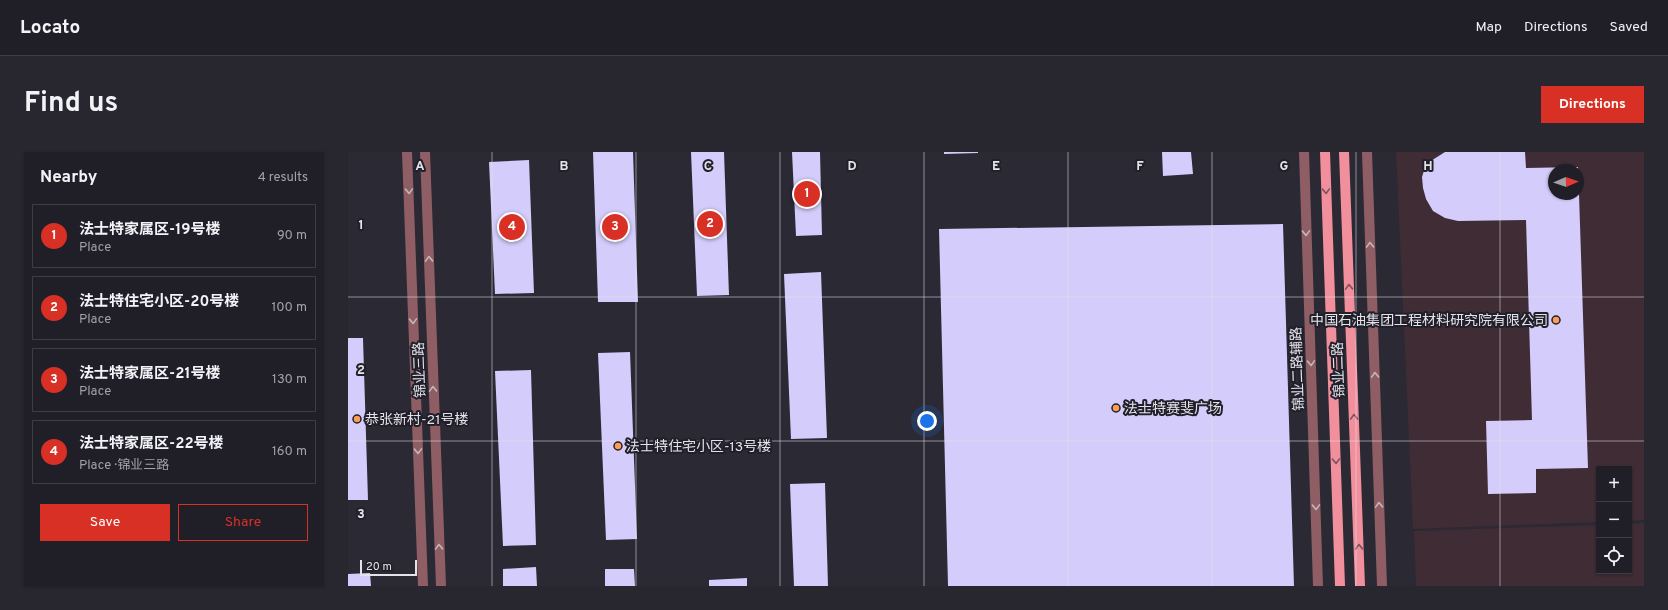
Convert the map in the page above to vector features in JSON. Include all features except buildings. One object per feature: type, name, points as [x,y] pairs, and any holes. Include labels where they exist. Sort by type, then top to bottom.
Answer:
[{"type":"main road","name":"锦业二路","points":[[1325,152],[1340,586]]},
{"type":"main road","name":"锦业二路","points":[[1344,152],[1360,586]]},
{"type":"street","name":"锦业三路","points":[[407,152],[423,586]]},
{"type":"street","name":"锦业三路","points":[[425,152],[441,586]]},
{"type":"street","name":"锦业二路辅路","points":[[1304,152],[1318,586]]},
{"type":"street","points":[[1367,152],[1382,586]]},
{"type":"shaded area","points":[[1396,152],[1644,152],[1644,520],[1632,521],[1632,466],[1596,466],[1596,522],[1413,529]]},
{"type":"shaded area","points":[[1644,523],[1644,586],[1416,586],[1414,531],[1596,525],[1596,574],[1632,574],[1632,524]]},
{"type":"place","name":"法士特家属区-19号楼","points":[[807,194]]},
{"type":"place","name":"法士特住宅小区-20号楼","points":[[710,224]]},
{"type":"place","name":"法士特家属区-22号楼","points":[[512,227]]},
{"type":"place","name":"法士特家属区-21号楼","points":[[615,227]]},
{"type":"place","name":"中国石油集团工程材料研究院有限公司","points":[[1556,320]]},
{"type":"place","name":"法士特赛斐广场","points":[[1116,408]]},
{"type":"place","name":"恭张新村-21号楼","points":[[357,419]]},
{"type":"place","name":"法士特住宅小区-13号楼","points":[[618,446]]}]
